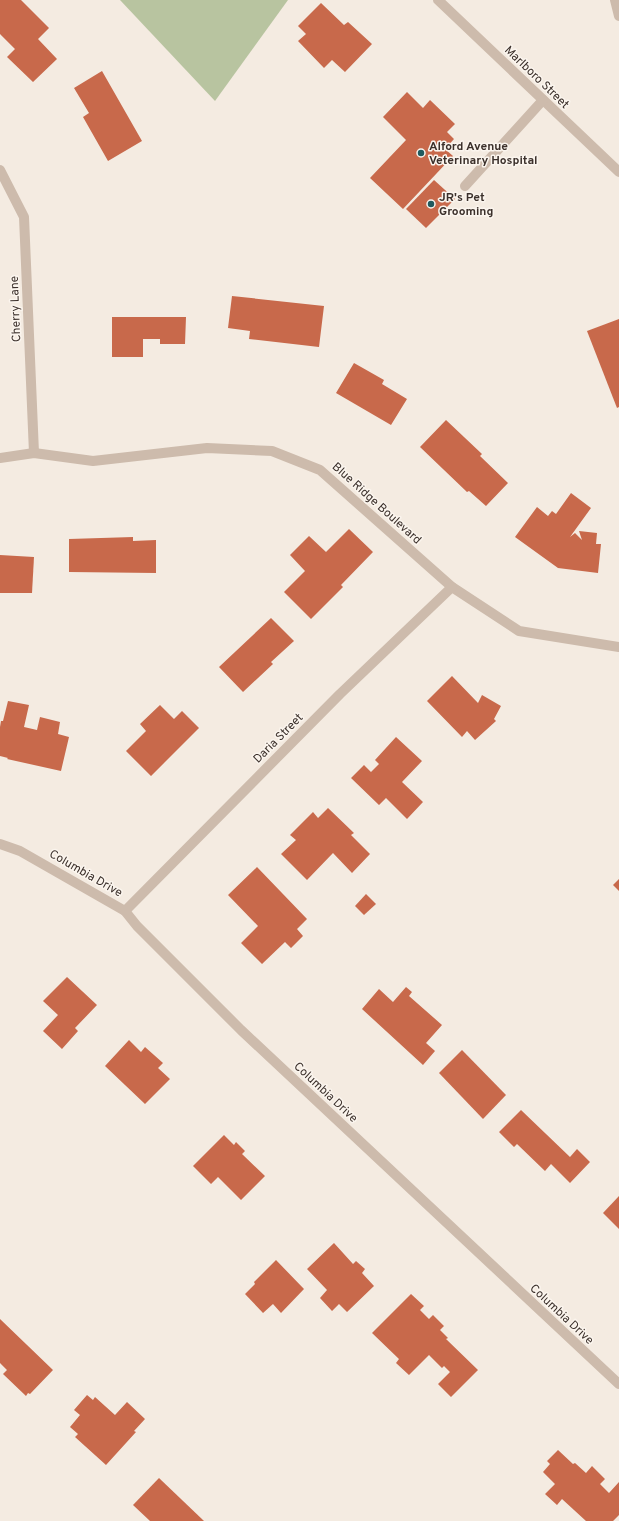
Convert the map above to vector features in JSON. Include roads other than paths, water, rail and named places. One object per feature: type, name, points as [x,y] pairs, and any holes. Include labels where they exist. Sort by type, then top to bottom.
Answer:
[{"type":"street","name":"Marlboro Street","points":[[438,0],[619,172]]},
{"type":"street","points":[[615,0],[619,16]]},
{"type":"street","points":[[465,186],[543,100]]},
{"type":"street","name":"Cherry Lane","points":[[0,170],[24,217],[34,453]]},
{"type":"street","name":"Blue Ridge Boulevard","points":[[0,458],[34,453],[93,462],[207,448],[272,451],[320,470],[452,587],[519,631],[619,647]]},
{"type":"street","name":"Daria Street","points":[[125,911],[340,694],[452,587]]},
{"type":"street","name":"Columbia Drive","points":[[0,844],[20,851],[125,911],[136,926],[241,1030],[619,1384]]},
{"type":"place","name":"Alford Avenue Veterinary Hospital","points":[[421,153]]},
{"type":"place","name":"JR's Pet Grooming","points":[[431,204]]}]
